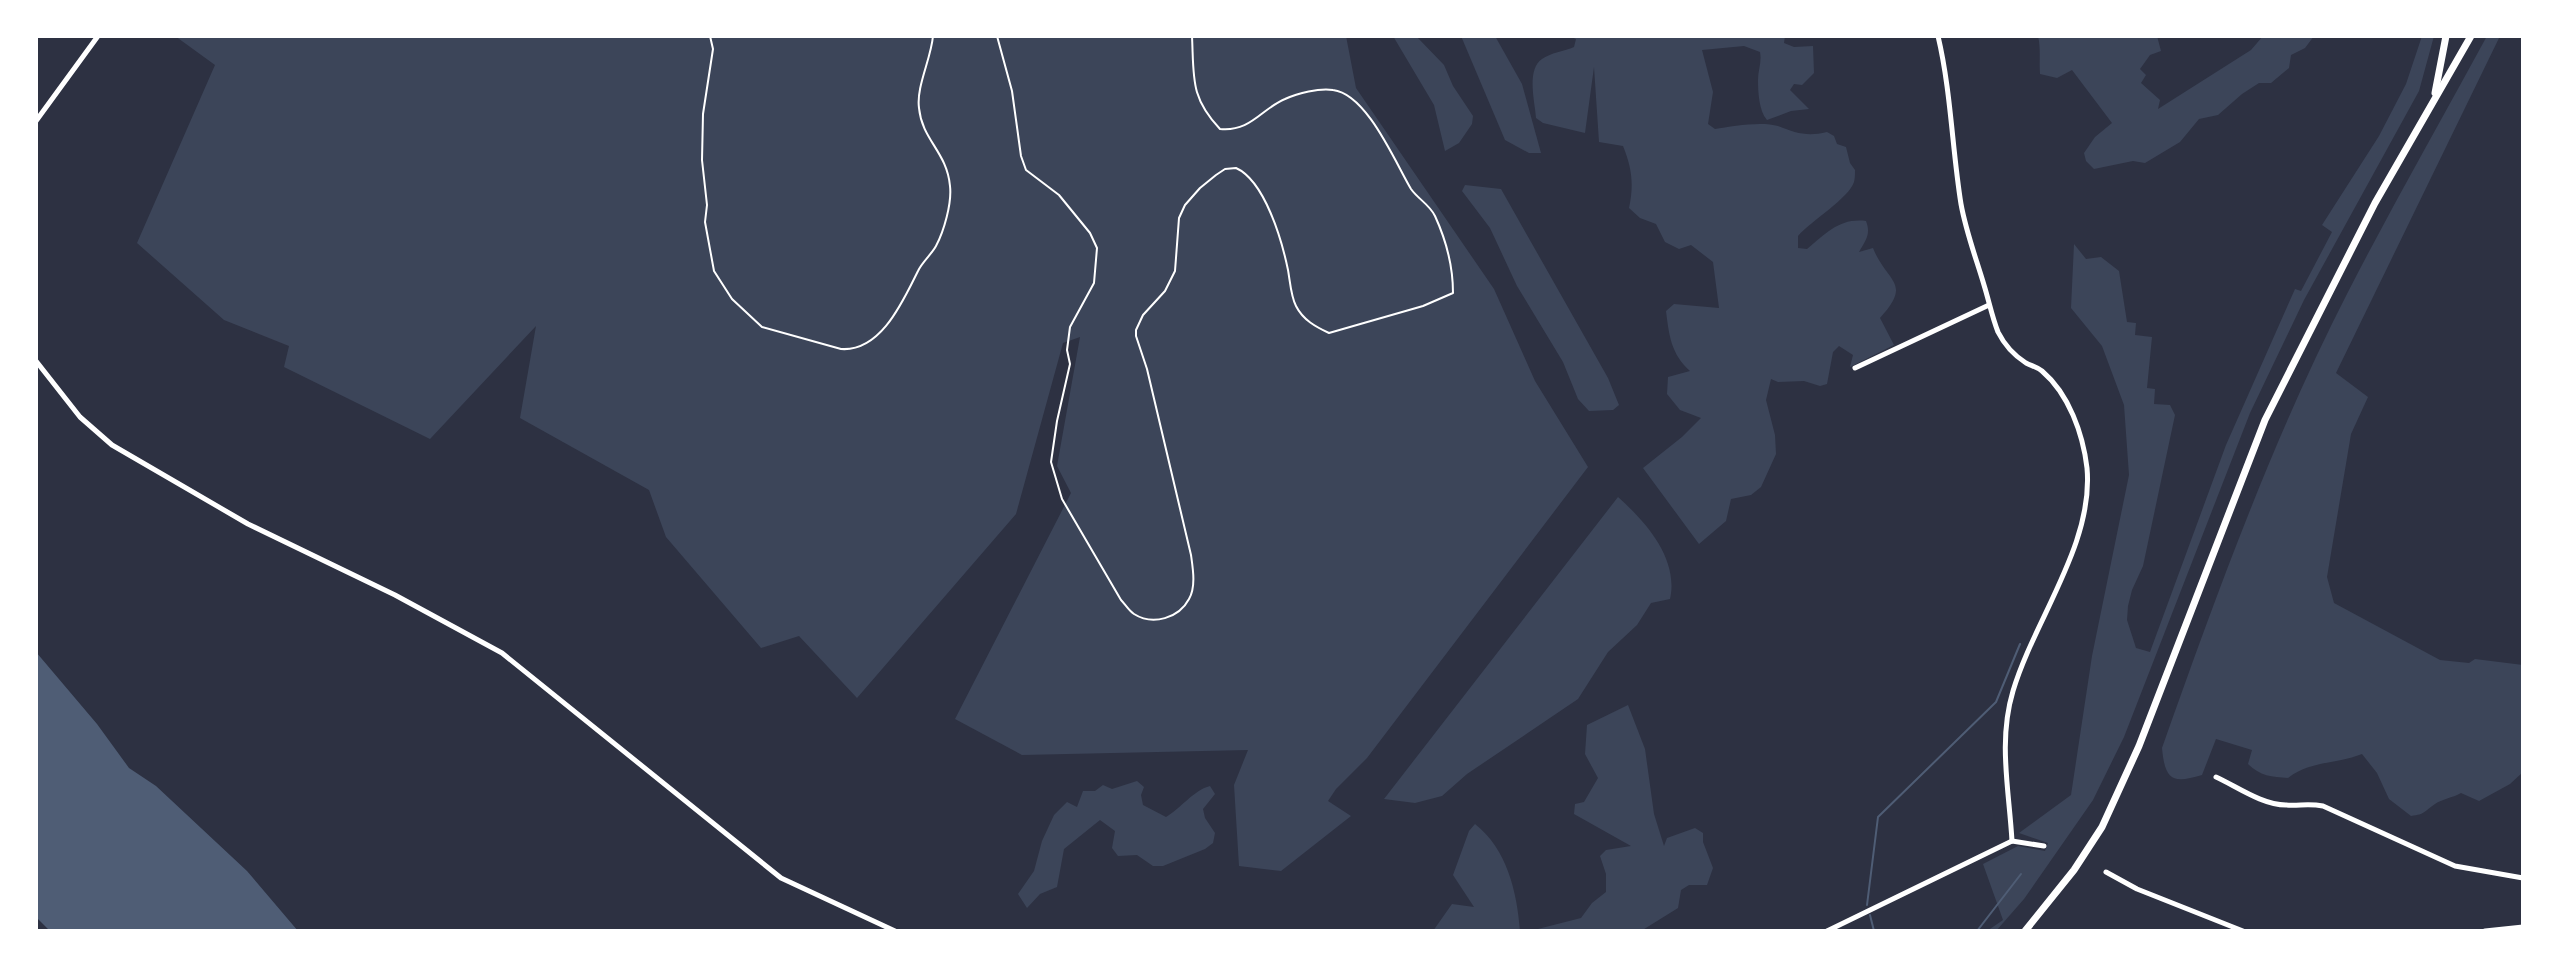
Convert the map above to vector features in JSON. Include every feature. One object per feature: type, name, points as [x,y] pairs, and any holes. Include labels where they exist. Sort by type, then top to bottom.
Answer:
[{"type":"main road","points":[[2433,101],[2446,36]]},
{"type":"main road","points":[[2025,931],[2074,870],[2109,813],[2139,746],[2265,420],[2368,216],[2471,36]]},
{"type":"street","points":[[36,121],[98,36]]},
{"type":"street","points":[[1938,36],[1947,76],[1962,205],[1970,247],[1989,305],[1999,333],[2010,350],[2039,368],[2061,392],[2078,427],[2087,469],[2085,506],[2076,542],[2019,674],[2006,721],[2004,759],[2012,841]]},
{"type":"street","points":[[1855,368],[1989,305]]},
{"type":"street","points":[[36,361],[80,417],[112,445],[248,524],[395,595],[502,653],[781,878],[895,931]]},
{"type":"street","points":[[2216,777],[2268,801],[2285,805],[2307,802],[2323,806],[2455,866],[2523,878]]},
{"type":"street","points":[[1827,931],[2012,841],[2044,846]]},
{"type":"street","points":[[2106,872],[2137,889],[2243,931]]},
{"type":"street","points":[[2485,931],[2523,927]]},
{"type":"path","points":[[710,36],[713,49],[703,114],[702,160],[707,205],[705,222],[714,271],[732,299],[762,327],[854,350],[881,332],[905,299],[919,268],[936,246],[944,222],[951,190],[947,168],[940,151],[922,130],[918,104],[933,36]]},
{"type":"path","points":[[997,36],[1012,91],[1021,156],[1026,170],[1059,195],[1090,233],[1097,248],[1094,283],[1074,317],[1067,338],[1070,364],[1051,462],[1062,499],[1121,600],[1134,614],[1149,619],[1167,618],[1179,612],[1191,597],[1194,576],[1136,330],[1143,315],[1165,291],[1175,271],[1179,218],[1194,194],[1225,169],[1236,168],[1248,176],[1267,205],[1282,238],[1295,305],[1311,324],[1329,333],[1423,306],[1453,293],[1446,243],[1434,211],[1413,191],[1359,103],[1334,90],[1309,92],[1283,99],[1245,126],[1232,130],[1220,129],[1206,114],[1195,92],[1192,36]]},
{"type":"shaded area","points":[[175,36],[1346,36],[1356,88],[1494,289],[1535,381],[1588,467],[1367,758],[1336,789],[1328,801],[1351,816],[1281,871],[1239,866],[1234,785],[1248,750],[1022,755],[955,719],[1071,493],[1057,466],[1080,337],[1063,343],[1016,514],[857,698],[799,636],[761,648],[666,537],[649,490],[520,418],[536,326],[430,439],[284,367],[289,346],[224,320],[137,243],[215,65]]},
{"type":"shaded area","points":[[1393,36],[1416,36],[1444,65],[1453,86],[1473,116],[1472,124],[1459,143],[1445,151],[1434,105]]},
{"type":"shaded area","points":[[1461,36],[1495,36],[1522,84],[1541,153],[1529,153],[1505,140]]},
{"type":"shaded area","points":[[1569,36],[1785,36],[1784,43],[1794,47],[1813,46],[1814,73],[1802,85],[1794,84],[1790,90],[1809,109],[1791,111],[1767,120],[1759,96],[1760,52],[1744,46],[1702,50],[1713,92],[1708,124],[1715,129],[1764,124],[1802,134],[1827,132],[1834,136],[1837,144],[1846,147],[1855,170],[1854,182],[1845,195],[1798,236],[1798,248],[1807,249],[1841,224],[1866,221],[1868,233],[1859,252],[1873,248],[1896,289],[1895,297],[1880,318],[1894,345],[1850,367],[1853,355],[1839,346],[1833,352],[1827,384],[1820,386],[1804,381],[1778,382],[1771,379],[1766,400],[1775,435],[1776,454],[1761,487],[1751,495],[1731,499],[1726,521],[1699,544],[1643,468],[1701,418],[1680,410],[1667,394],[1668,377],[1690,371],[1675,351],[1666,311],[1674,304],[1719,308],[1713,262],[1691,245],[1679,249],[1665,242],[1656,224],[1640,218],[1629,208],[1631,177],[1623,146],[1599,142],[1594,67],[1585,133],[1543,123],[1536,118],[1534,71],[1545,57],[1574,47],[1576,39]]},
{"type":"shaded area","points":[[2038,36],[2157,36],[2161,51],[2150,55],[2140,69],[2146,75],[2141,83],[2160,100],[2158,109],[2251,50],[2263,36],[2314,36],[2305,48],[2291,55],[2289,68],[2271,83],[2259,83],[2218,115],[2199,119],[2180,142],[2145,163],[2133,161],[2094,169],[2086,161],[2084,153],[2095,137],[2112,123],[2072,70],[2057,78],[2040,74]]},
{"type":"shaded area","points":[[2422,36],[2434,36],[2419,91],[2304,300],[2250,413],[2124,737],[2093,800],[2024,899],[1996,931],[1987,931],[2003,920],[1983,864],[2018,846],[2045,851],[2048,843],[2019,833],[2071,795],[2092,656],[2129,475],[2124,405],[2102,346],[2071,308],[2074,244],[2086,259],[2101,257],[2119,271],[2127,322],[2136,323],[2135,335],[2152,337],[2147,388],[2155,389],[2154,404],[2170,405],[2175,415],[2143,566],[2128,606],[2127,620],[2136,648],[2150,652],[2226,445],[2295,289],[2301,291],[2332,232],[2322,225],[2379,136],[2406,84]]},
{"type":"shaded area","points":[[2487,36],[2500,36],[2336,373],[2368,397],[2351,434],[2327,577],[2334,603],[2440,660],[2469,663],[2475,659],[2523,665],[2523,772],[2510,784],[2479,801],[2461,793],[2411,816],[2389,799],[2377,773],[2362,754],[2305,768],[2288,778],[2277,777],[2262,773],[2248,764],[2252,750],[2216,739],[2202,775],[2184,779],[2172,777],[2165,767],[2162,748],[2225,574],[2295,403],[2348,292]]},
{"type":"shaded area","points":[[1465,185],[1501,189],[1608,378],[1619,405],[1613,410],[1589,411],[1578,399],[1563,362],[1517,286],[1490,228],[1462,191]]},
{"type":"shaded area","points":[[1618,497],[1658,542],[1670,570],[1670,599],[1651,603],[1637,625],[1608,652],[1578,699],[1467,774],[1442,796],[1415,803],[1384,799]]},
{"type":"shaded area","points":[[36,652],[97,724],[129,768],[156,786],[247,871],[298,931],[50,931],[36,917]]},
{"type":"shaded area","points":[[1628,705],[1645,749],[1654,814],[1664,846],[1667,838],[1695,828],[1703,833],[1703,842],[1713,868],[1707,885],[1689,885],[1681,890],[1678,908],[1641,931],[1530,931],[1581,918],[1592,903],[1606,892],[1606,874],[1600,856],[1606,850],[1631,846],[1574,814],[1575,804],[1584,802],[1598,778],[1585,754],[1587,725]]},
{"type":"shaded area","points":[[1137,781],[1144,787],[1141,795],[1143,805],[1166,817],[1198,791],[1210,786],[1215,794],[1203,809],[1215,833],[1213,843],[1163,866],[1153,866],[1137,855],[1118,856],[1112,848],[1115,831],[1100,820],[1064,849],[1057,887],[1040,894],[1027,908],[1018,894],[1034,871],[1042,841],[1054,815],[1067,802],[1077,807],[1083,791],[1095,791],[1103,785],[1112,789]]},
{"type":"shaded area","points":[[1475,824],[1503,859],[1513,887],[1520,931],[1433,931],[1452,904],[1474,907],[1453,875],[1469,831]]},
{"type":"waterway","points":[[1867,905],[1878,817],[1996,702],[2020,644]]},
{"type":"waterway","points":[[1977,931],[2021,874]]},
{"type":"waterway","points":[[1870,915],[1874,931]]}]
